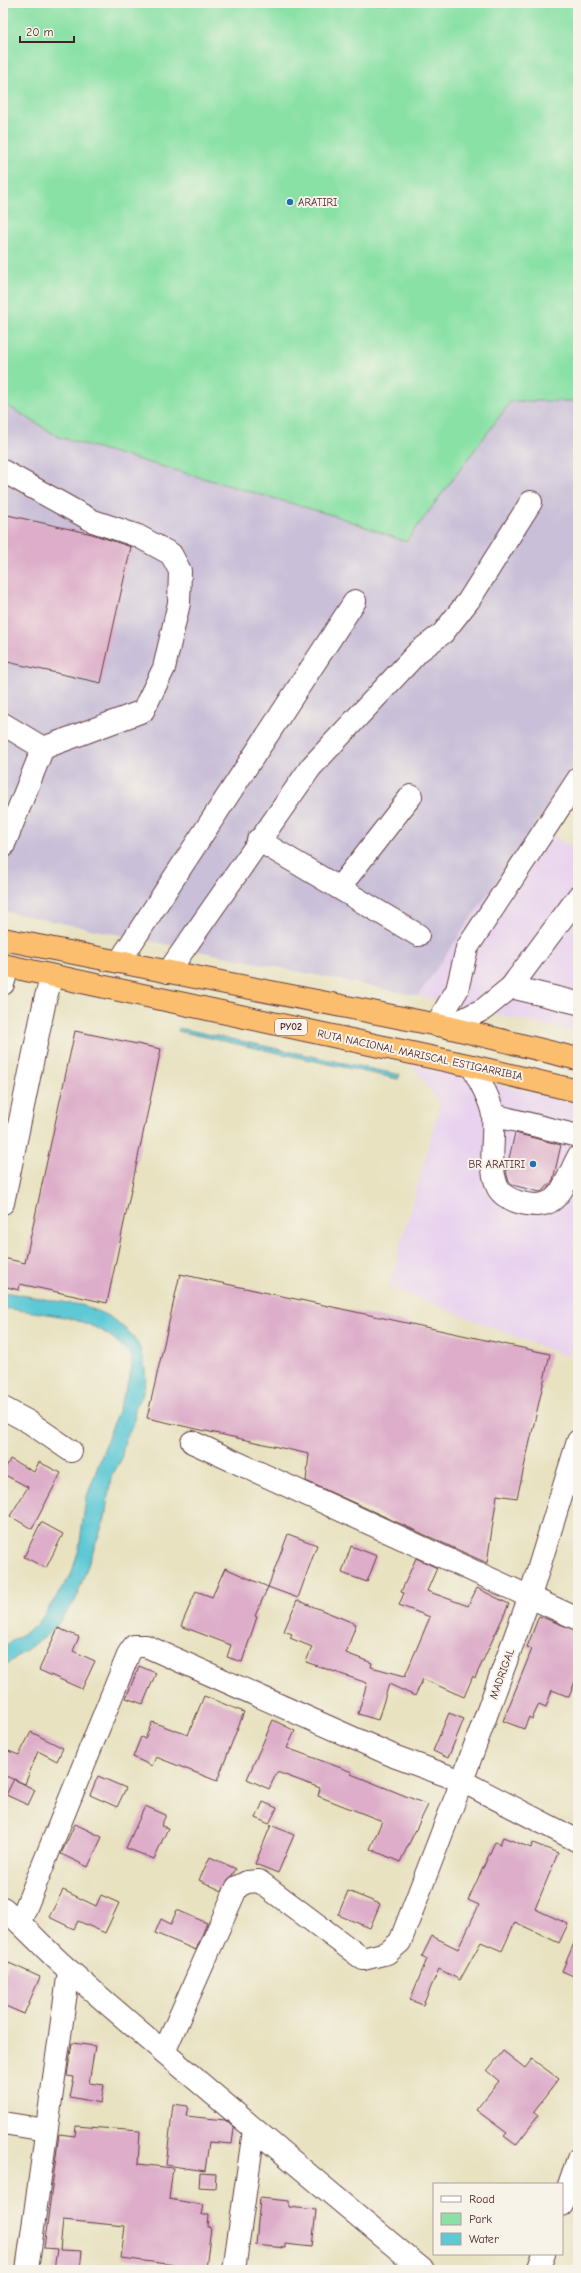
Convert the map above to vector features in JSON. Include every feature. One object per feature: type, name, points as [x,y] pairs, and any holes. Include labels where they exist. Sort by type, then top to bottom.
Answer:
[{"type":"highway","points":[[3,939],[442,1026],[578,1059]]},
{"type":"highway","name":"RUTA NACIONAL MARISCAL ESTIGARRIBIA","points":[[5,972],[52,976],[472,1066],[578,1091]]},
{"type":"street","points":[[3,471],[93,521],[138,536],[170,554],[180,571],[179,603],[164,668],[143,711],[43,748],[3,847]]},
{"type":"street","points":[[168,972],[258,840],[311,767],[419,651],[443,633],[469,600],[531,502]]},
{"type":"street","points":[[119,962],[355,601]]},
{"type":"street","points":[[3,724],[43,748]]},
{"type":"street","points":[[442,1026],[457,990],[466,948],[578,779]]},
{"type":"street","points":[[339,888],[411,796]]},
{"type":"street","points":[[258,840],[418,935]]},
{"type":"street","points":[[442,1026],[484,1009],[511,987],[578,897]]},
{"type":"street","points":[[3,1203],[45,1000],[52,976]]},
{"type":"street","points":[[511,987],[578,1003]]},
{"type":"street","points":[[472,1066],[493,1115],[493,1169],[497,1186],[502,1194],[516,1201],[543,1206],[554,1200],[562,1188],[578,1156]]},
{"type":"street","points":[[493,1115],[578,1136]]},
{"type":"street","points":[[3,1408],[30,1422],[71,1451]]},
{"type":"street","name":"MADRIGAL","points":[[164,2052],[237,1887],[247,1882],[259,1881],[363,1959],[387,1953],[400,1942],[462,1781],[530,1596],[578,1441]]},
{"type":"street","points":[[192,1442],[578,1619]]},
{"type":"street","points":[[20,1922],[129,1653],[134,1646],[146,1646],[396,1757],[462,1781],[578,1841]]},
{"type":"street","points":[[3,1908],[20,1922],[69,1971],[254,2130],[423,2270]]},
{"type":"street","points":[[27,2270],[69,1971]]},
{"type":"street","points":[[3,2123],[46,2130]]},
{"type":"street","points":[[234,2270],[254,2130]]},
{"type":"street","points":[[563,2202],[578,2159]]},
{"type":"street","points":[[538,2270],[544,2255]]},
{"type":"shaded area","points":[[511,401],[578,401],[578,762],[418,996],[3,911],[3,403],[59,437],[339,517],[406,541]]},
{"type":"shaded area","points":[[536,826],[578,850],[578,1033],[418,996]]},
{"type":"shaded area","points":[[411,1063],[578,1104],[578,1328],[568,1357],[389,1287],[440,1104]]},
{"type":"green space","name":"ARATIRI","points":[[3,3],[578,3],[578,401],[511,401],[406,542],[339,517],[59,437],[3,403]]},
{"type":"water","points":[[179,1028],[400,1075],[398,1079],[178,1031]]},
{"type":"water","points":[[3,1292],[86,1306],[110,1317],[130,1333],[139,1346],[144,1362],[146,1379],[142,1396],[135,1406],[134,1423],[125,1440],[121,1460],[111,1477],[105,1518],[75,1601],[52,1631],[3,1667],[3,1647],[38,1624],[71,1575],[79,1549],[86,1499],[130,1378],[132,1363],[131,1357],[127,1350],[109,1335],[95,1327],[50,1314],[3,1308]]},
{"type":"building","points":[[3,514],[92,534],[131,547],[101,683],[3,661]]},
{"type":"building","points":[[75,1031],[161,1049],[107,1303],[20,1284],[19,1290],[3,1286],[3,1258],[25,1263]]},
{"type":"building","points":[[515,1133],[561,1145],[553,1180],[544,1190],[540,1192],[512,1185],[509,1182],[506,1171]]},
{"type":"building","points":[[180,1274],[550,1354],[517,1498],[497,1495],[487,1563],[306,1481],[309,1454],[147,1418]]},
{"type":"building","points":[[10,1459],[34,1472],[39,1462],[61,1473],[32,1529],[10,1516],[28,1487],[3,1474]]},
{"type":"building","points":[[41,1522],[63,1534],[46,1568],[24,1557]]},
{"type":"building","points":[[288,1534],[317,1545],[298,1598],[268,1587]]},
{"type":"building","points":[[351,1546],[377,1556],[367,1582],[342,1573]]},
{"type":"building","points":[[416,1558],[437,1568],[427,1591],[468,1606],[477,1588],[509,1604],[475,1678],[473,1676],[464,1697],[423,1679],[415,1696],[389,1684],[378,1720],[358,1714],[367,1683],[306,1662],[312,1647],[290,1638],[292,1634],[284,1631],[297,1600],[356,1624],[346,1653],[372,1663],[371,1667],[405,1676],[430,1617],[399,1605],[404,1593],[401,1592]]},
{"type":"building","points":[[225,1568],[268,1587],[255,1616],[257,1617],[242,1662],[227,1657],[231,1645],[181,1626],[196,1591],[212,1597]]},
{"type":"building","points":[[539,1616],[578,1631],[578,1674],[569,1697],[552,1690],[546,1707],[539,1704],[532,1719],[529,1717],[524,1729],[503,1721],[532,1649],[527,1647]]},
{"type":"building","points":[[58,1628],[79,1637],[73,1651],[95,1661],[82,1689],[39,1670]]},
{"type":"building","points":[[139,1666],[156,1673],[143,1704],[126,1698]]},
{"type":"building","points":[[204,1696],[244,1712],[217,1781],[156,1757],[152,1766],[133,1757],[141,1737],[145,1739],[152,1722],[188,1735]]},
{"type":"building","points":[[449,1713],[464,1719],[448,1758],[433,1751]]},
{"type":"building","points":[[273,1720],[295,1731],[287,1748],[352,1772],[351,1774],[428,1805],[400,1862],[370,1849],[382,1821],[318,1796],[320,1788],[277,1772],[269,1789],[247,1779]]},
{"type":"building","points":[[31,1732],[63,1748],[57,1761],[38,1751],[25,1784],[3,1775],[3,1749],[19,1755]]},
{"type":"building","points":[[98,1776],[126,1788],[117,1807],[90,1795]]},
{"type":"building","points":[[14,1779],[35,1790],[28,1805],[6,1795]]},
{"type":"building","points":[[263,1802],[277,1808],[269,1824],[256,1818]]},
{"type":"building","points":[[145,1806],[166,1815],[161,1826],[168,1828],[154,1859],[126,1848]]},
{"type":"building","points":[[75,1824],[102,1837],[88,1867],[61,1854]]},
{"type":"building","points":[[271,1825],[294,1835],[278,1873],[255,1864]]},
{"type":"building","points":[[503,1837],[531,1848],[533,1843],[558,1853],[535,1909],[568,1924],[559,1943],[515,1922],[502,1951],[481,1942],[460,1980],[439,1969],[423,2005],[410,2000],[427,1959],[422,1956],[432,1936],[458,1949],[479,1905],[468,1900],[495,1842],[500,1844]]},
{"type":"building","points":[[210,1857],[236,1869],[222,1891],[199,1880]]},
{"type":"building","points":[[63,1890],[96,1906],[101,1895],[119,1903],[105,1933],[78,1921],[74,1929],[49,1917]]},
{"type":"building","points":[[348,1891],[380,1904],[370,1928],[338,1915]]},
{"type":"building","points":[[177,1910],[207,1923],[196,1950],[155,1933],[161,1919],[171,1924]]},
{"type":"building","points":[[578,1934],[578,1978],[562,1971]]},
{"type":"building","points":[[9,1963],[40,1977],[24,2014],[3,2005],[3,1977]]},
{"type":"building","points":[[72,2043],[95,2046],[89,2083],[104,2085],[101,2103],[70,2097],[74,2077],[67,2076]]},
{"type":"building","points":[[503,2051],[525,2068],[532,2059],[559,2079],[534,2111],[539,2115],[516,2145],[504,2136],[507,2133],[476,2110],[499,2081],[487,2071]]},
{"type":"building","points":[[173,2104],[188,2106],[186,2116],[225,2120],[234,2128],[232,2144],[209,2142],[205,2171],[166,2165]]},
{"type":"building","points":[[76,2126],[140,2131],[138,2164],[173,2168],[169,2199],[203,2205],[201,2215],[209,2215],[208,2227],[211,2227],[206,2269],[121,2258],[125,2226],[63,2220],[60,2250],[82,2251],[80,2270],[54,2270],[57,2249],[44,2248],[59,2134],[75,2136]]},
{"type":"building","points":[[200,2173],[216,2174],[215,2188],[199,2187]]},
{"type":"building","points":[[260,2198],[289,2201],[289,2207],[316,2210],[312,2247],[285,2244],[285,2248],[256,2245]]},
{"type":"place","name":"ARATIRI","points":[[290,202]]},
{"type":"place","name":"BR ARATIRI","points":[[533,1164]]}]
